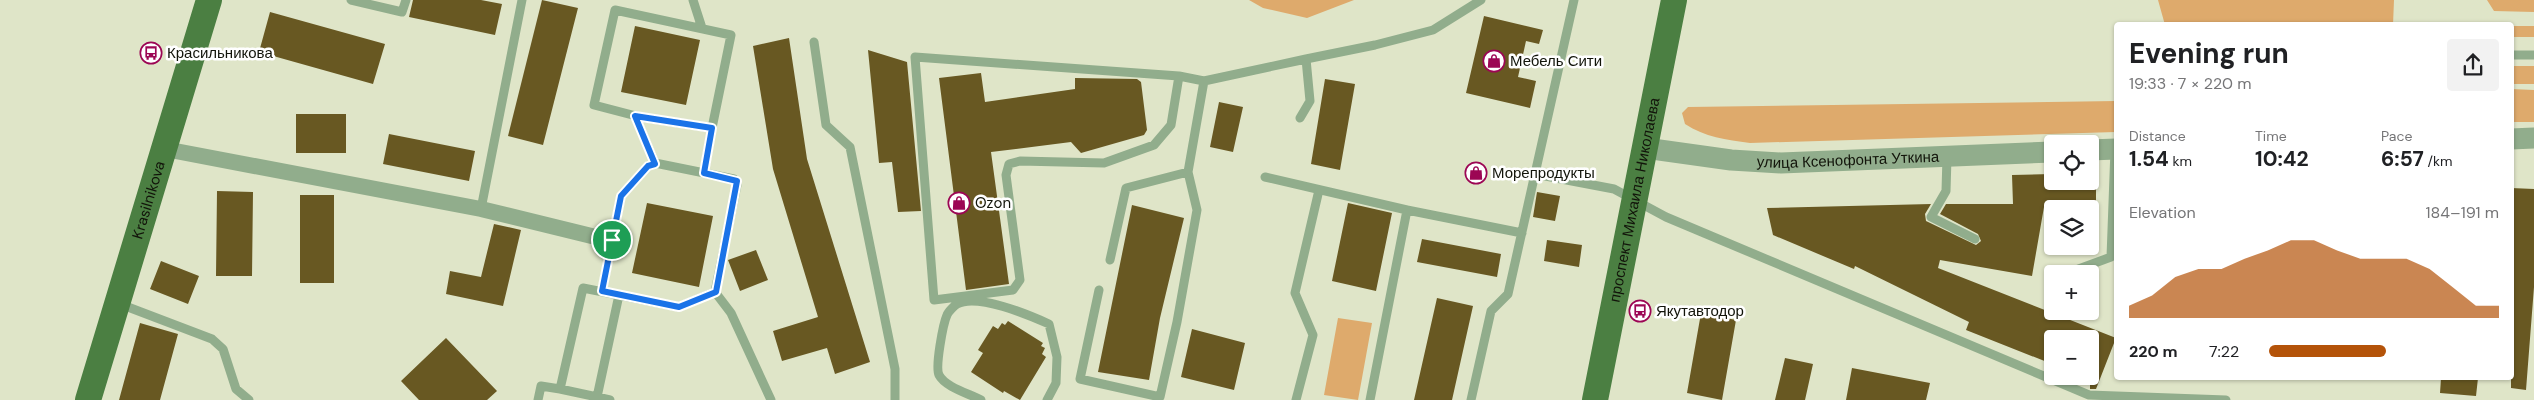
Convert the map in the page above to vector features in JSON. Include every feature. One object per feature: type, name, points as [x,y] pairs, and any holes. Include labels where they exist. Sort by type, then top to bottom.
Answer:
[{"type":"main road","name":"Krasilnikova","points":[[88,400],[209,0]]},
{"type":"main road","name":"проспект Михаила Николаева","points":[[1595,400],[1674,0]]},
{"type":"street","points":[[2514,139],[2534,138]]},
{"type":"street","name":"улица Ксенофонта Уткина","points":[[1645,148],[1731,160],[1781,164],[2044,152]]},
{"type":"street","points":[[2099,150],[2114,149]]},
{"type":"street","points":[[165,150],[482,209],[612,240]]},
{"type":"lane","points":[[352,0],[402,12],[406,0]]},
{"type":"lane","points":[[482,209],[522,0]]},
{"type":"lane","points":[[693,0],[702,28]]},
{"type":"lane","points":[[1179,76],[1171,125],[1154,144],[1104,163],[1020,161],[1009,164],[1006,176],[1020,280],[1014,290],[934,300],[915,57],[1179,76],[1204,81],[1375,45],[1433,30],[1481,0]]},
{"type":"lane","points":[[1471,400],[1491,310],[1508,294],[1574,0]]},
{"type":"lane","points":[[704,173],[730,35],[615,10],[594,104],[635,116],[712,128]]},
{"type":"lane","points":[[814,42],[826,125],[850,148],[895,369],[895,400]]},
{"type":"lane","points":[[2514,55],[2534,55]]},
{"type":"lane","points":[[1300,118],[1310,101],[1306,59]]},
{"type":"lane","points":[[1099,290],[1080,379],[1160,398],[1178,322],[1197,210],[1188,172],[1204,81]]},
{"type":"lane","points":[[635,116],[655,164]]},
{"type":"lane","points":[[1947,157],[1946,192],[1931,218],[1975,239]]},
{"type":"lane","points":[[602,291],[621,196],[648,166],[655,164],[737,181],[716,292],[731,313],[771,400]]},
{"type":"lane","points":[[1110,260],[1126,188],[1188,172]]},
{"type":"lane","points":[[1535,174],[1614,189],[1666,217],[2089,395],[2226,400]]},
{"type":"lane","points":[[1265,178],[1407,210],[1522,233]]},
{"type":"lane","points":[[1296,400],[1313,335],[1295,293],[1319,190]]},
{"type":"lane","points":[[2089,265],[2111,257],[2114,192]]},
{"type":"lane","points":[[1370,400],[1407,210]]},
{"type":"lane","points":[[560,389],[581,290],[586,288],[679,307],[716,292]]},
{"type":"lane","points":[[597,397],[619,295]]},
{"type":"lane","points":[[981,400],[946,382],[939,375],[937,364],[947,314],[957,304],[974,300],[1028,314],[1049,324],[1057,357],[1056,383],[1047,400]]},
{"type":"lane","points":[[117,303],[212,339],[223,349],[236,389],[249,400]]},
{"type":"lane","points":[[538,400],[541,386],[610,400]]},
{"type":"shaded area","points":[[1249,0],[1354,0],[1307,18],[1263,8]]},
{"type":"shaded area","points":[[2158,0],[2394,0],[2393,22],[2164,22]]},
{"type":"shaded area","points":[[2487,0],[2534,0],[2534,12],[2494,11]]},
{"type":"shaded area","points":[[2514,26],[2534,26],[2534,37],[2514,37]]},
{"type":"shaded area","points":[[2514,66],[2534,66],[2534,84],[2514,84]]},
{"type":"shaded area","points":[[2514,89],[2534,90],[2534,122],[2514,122]]},
{"type":"shaded area","points":[[2114,101],[2114,132],[1750,143],[1708,135],[1685,124],[1682,113],[1688,107]]},
{"type":"shaded area","points":[[1338,318],[1372,323],[1358,400],[1324,395]]},
{"type":"building","points":[[413,0],[481,0],[502,4],[495,35],[409,17]]},
{"type":"building","points":[[542,0],[578,8],[543,145],[508,136]]},
{"type":"building","points":[[270,12],[385,44],[373,84],[259,52]]},
{"type":"building","points":[[1484,16],[1543,30],[1539,44],[1526,41],[1518,77],[1536,81],[1530,108],[1466,93]]},
{"type":"building","points":[[635,26],[700,40],[686,105],[621,92]]},
{"type":"building","points":[[789,38],[807,159],[870,362],[835,374],[827,348],[782,361],[773,331],[818,317],[773,169],[753,46]]},
{"type":"building","points":[[868,50],[907,62],[921,211],[898,212],[892,162],[879,163]]},
{"type":"building","points":[[981,73],[985,102],[1075,89],[1075,78],[1137,79],[1141,82],[1147,130],[1144,135],[1081,153],[1071,142],[991,152],[1009,284],[966,290],[939,78]]},
{"type":"building","points":[[1325,79],[1355,84],[1340,170],[1311,164]]},
{"type":"building","points":[[1219,102],[1243,107],[1233,152],[1210,147]]},
{"type":"building","points":[[296,114],[346,114],[346,153],[296,153]]},
{"type":"building","points":[[389,134],[475,151],[469,181],[383,164]]},
{"type":"building","points":[[2044,174],[2044,190],[2096,190],[2096,200],[2044,200],[2032,276],[1940,260],[1938,268],[2044,310],[2044,320],[2070,320],[2096,330],[2044,330],[2044,361],[1966,330],[1969,322],[1855,266],[1854,269],[1773,235],[1767,208],[1931,204],[1925,214],[1926,221],[1976,245],[1981,241],[1978,234],[1940,214],[1946,204],[2013,204],[2012,175]]},
{"type":"building","points":[[2514,188],[2534,189],[2534,287],[2526,390],[2511,388],[2511,380],[2514,380]]},
{"type":"building","points":[[217,191],[253,192],[252,276],[216,276]]},
{"type":"building","points":[[1537,192],[1560,196],[1555,221],[1533,217]]},
{"type":"building","points":[[300,195],[334,195],[334,283],[300,283]]},
{"type":"building","points":[[647,203],[713,216],[699,287],[632,273]]},
{"type":"building","points":[[1348,203],[1392,213],[1376,291],[1332,281]]},
{"type":"building","points":[[1132,205],[1184,218],[1160,318],[1149,380],[1098,372]]},
{"type":"building","points":[[494,224],[521,230],[503,306],[446,294],[450,271],[481,277]]},
{"type":"building","points":[[1422,239],[1501,254],[1497,277],[1417,262]]},
{"type":"building","points":[[1547,240],[1582,245],[1579,267],[1544,261]]},
{"type":"building","points":[[756,250],[768,280],[740,291],[728,260]]},
{"type":"building","points":[[161,261],[199,276],[188,304],[150,289]]},
{"type":"building","points":[[1437,298],[1473,306],[1452,400],[1414,400]]},
{"type":"building","points":[[1701,313],[1736,320],[1722,400],[1687,393]]},
{"type":"building","points":[[1008,321],[1043,343],[1041,346],[1045,348],[1042,354],[1046,357],[1020,400],[1004,391],[1003,393],[971,372],[983,353],[978,350],[993,326],[998,329],[1002,323],[1005,325]]},
{"type":"building","points":[[140,323],[178,334],[160,400],[119,400]]},
{"type":"building","points":[[1192,329],[1245,343],[1234,390],[1181,377]]},
{"type":"building","points":[[2099,331],[2114,337],[2114,343],[2099,381]]},
{"type":"building","points":[[446,338],[497,391],[487,400],[419,400],[401,381]]},
{"type":"building","points":[[1785,358],[1813,364],[1805,400],[1775,400]]},
{"type":"building","points":[[1852,368],[1930,383],[1926,400],[1846,400]]},
{"type":"building","points":[[2441,380],[2478,380],[2476,396],[2440,393]]},
{"type":"building","points":[[2090,385],[2098,385],[2096,389],[2090,389]]},
{"type":"place","name":"Красильникова","points":[[151,53]]},
{"type":"place","name":"Мебель Сити","points":[[1494,61]]},
{"type":"place","name":"Морепродукты","points":[[1476,173]]},
{"type":"place","name":"Ozon","points":[[959,203]]},
{"type":"place","name":"Якутавтодор","points":[[1640,311]]},
{"type":"route","points":[[635,116],[712,128],[704,173],[737,181],[716,292],[679,307],[602,291],[612,240],[621,196],[648,166],[655,164],[635,116]]}]
